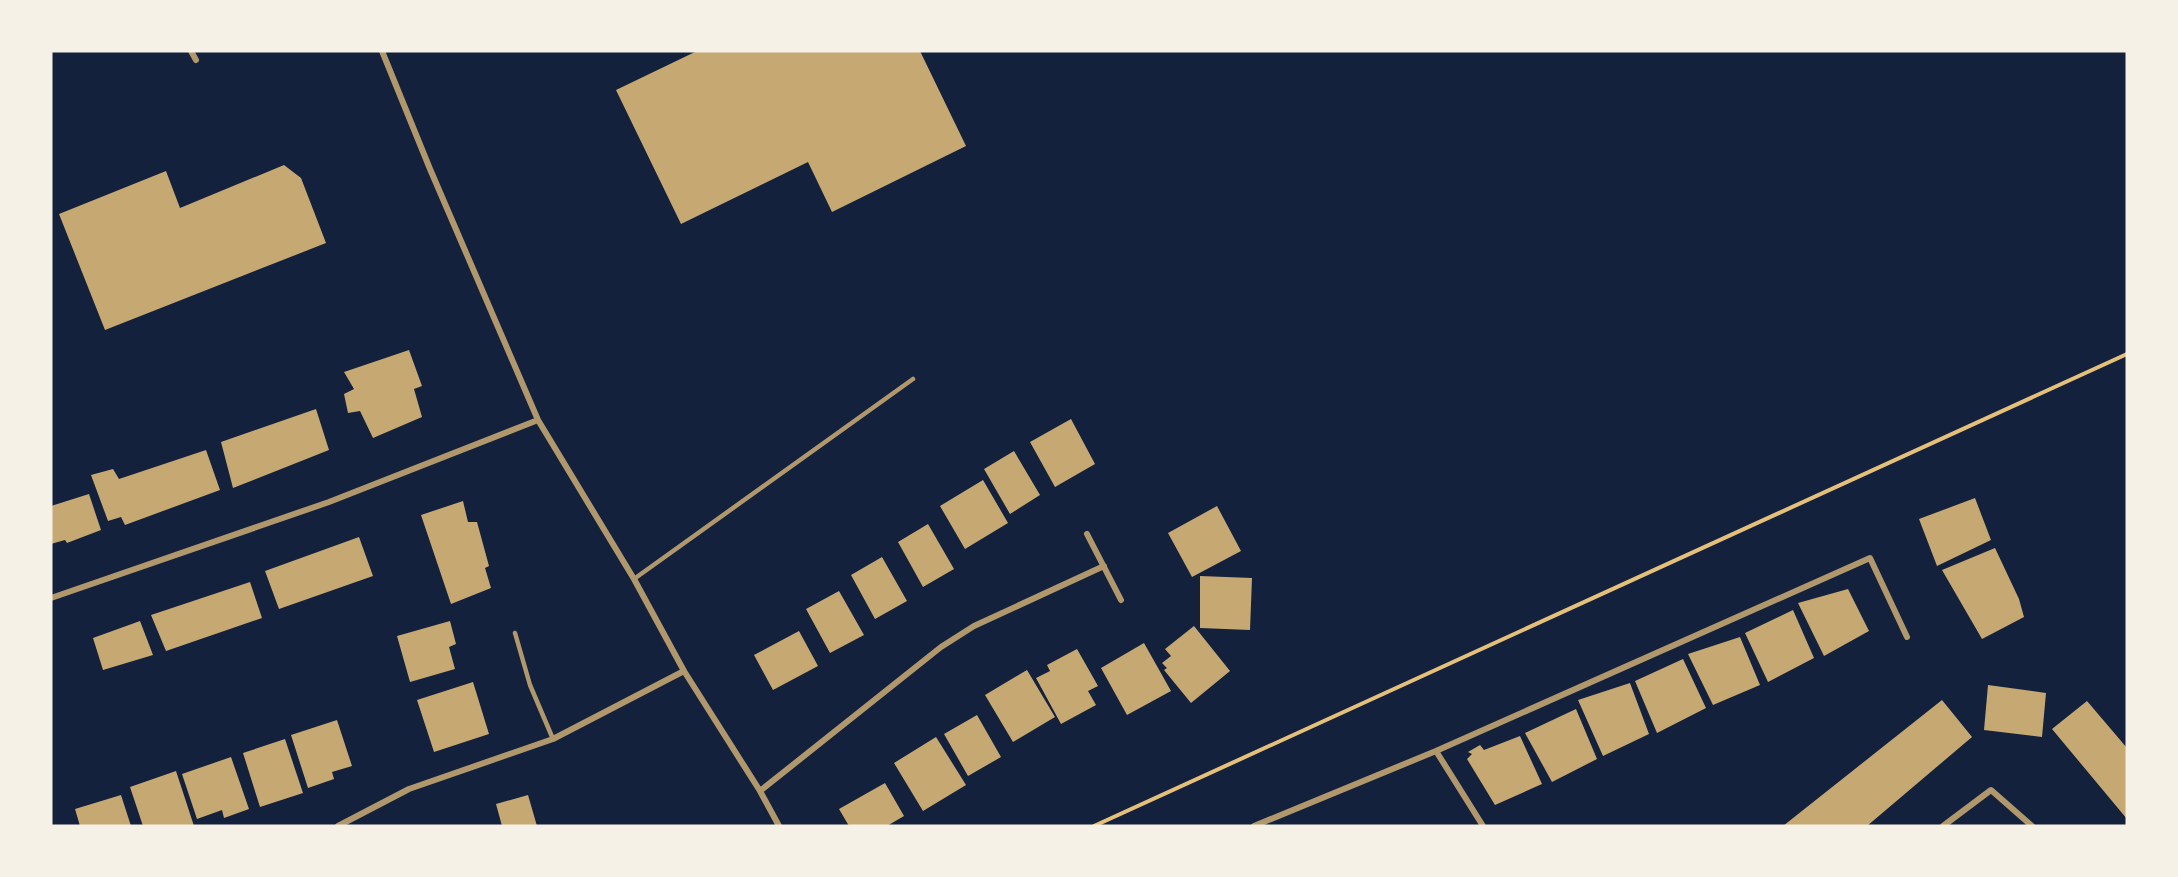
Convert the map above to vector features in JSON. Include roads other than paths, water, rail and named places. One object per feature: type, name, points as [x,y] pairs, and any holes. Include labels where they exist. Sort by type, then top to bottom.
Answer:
[{"type":"street","points":[[191,51],[196,60]]},
{"type":"street","points":[[382,51],[430,170],[538,420],[634,579],[684,671],[760,791],[779,826]]},
{"type":"street","points":[[51,598],[329,501],[538,420]]},
{"type":"street","points":[[1087,534],[1121,600]]},
{"type":"street","points":[[1254,826],[1436,751],[1870,558],[1907,638]]},
{"type":"street","points":[[760,791],[941,647],[975,626],[1104,566]]},
{"type":"street","points":[[338,826],[409,789],[553,739],[684,671]]},
{"type":"street","points":[[1436,751],[1484,826]]},
{"type":"street","points":[[1943,826],[1990,790],[2032,826]]},
{"type":"lane","points":[[634,579],[913,379]]},
{"type":"lane","points":[[515,633],[530,685],[553,739]]}]
